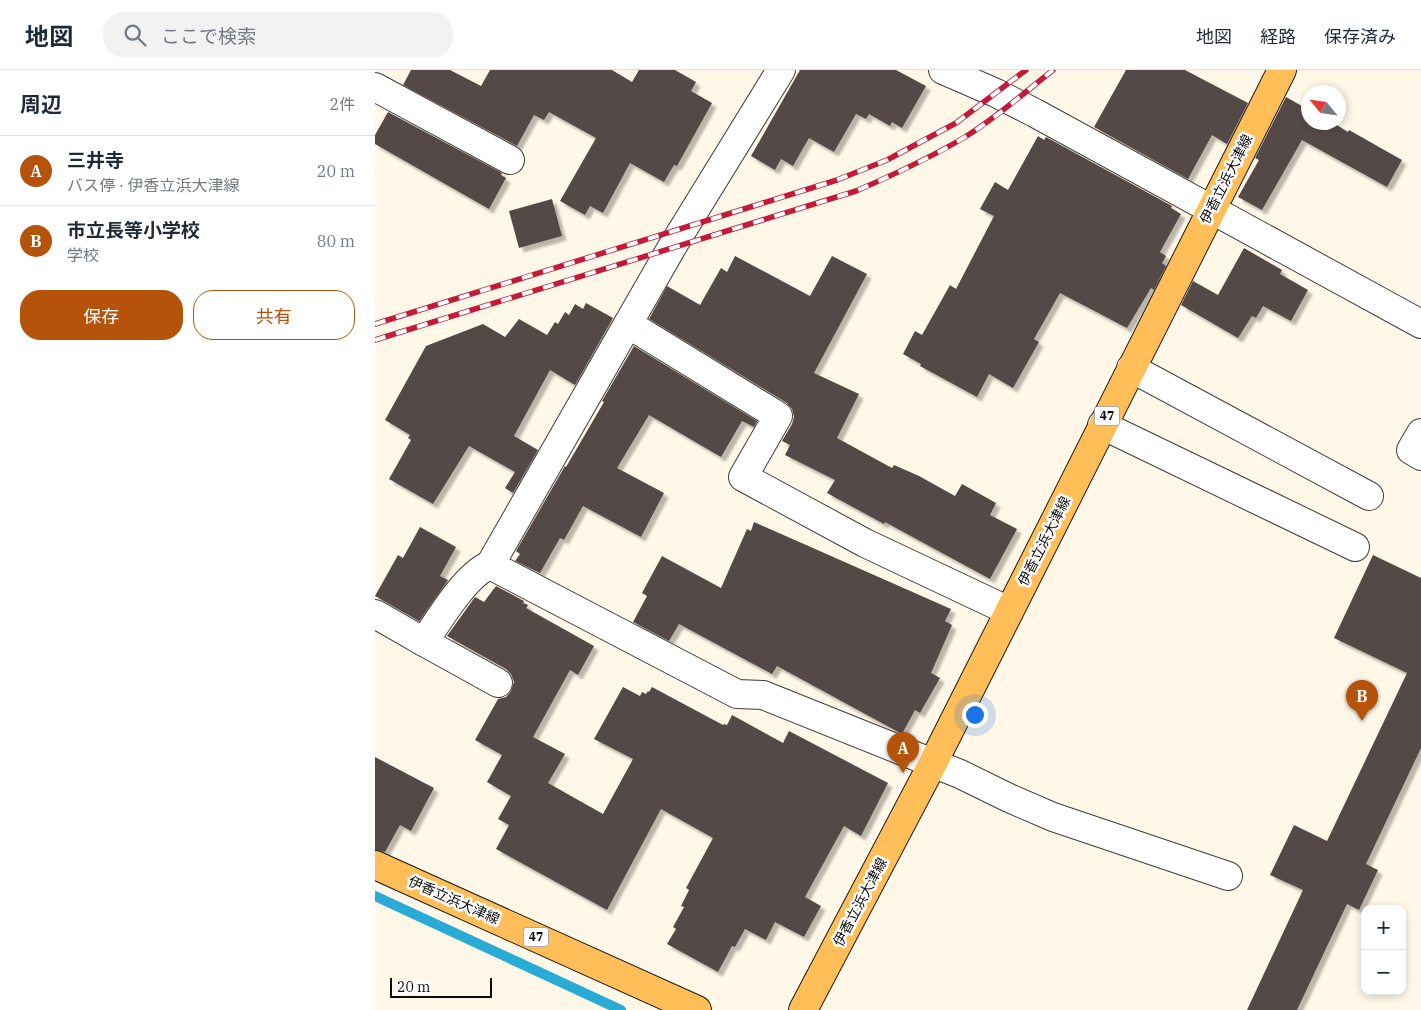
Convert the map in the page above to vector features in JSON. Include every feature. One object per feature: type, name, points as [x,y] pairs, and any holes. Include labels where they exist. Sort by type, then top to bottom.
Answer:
[{"type":"main road","name":"伊香立浜大津線","points":[[803,1010],[933,763],[1281,70]]},
{"type":"main road","name":"伊香立浜大津線","points":[[375,865],[697,1010]]},
{"type":"street","points":[[424,642],[446,608],[481,569],[489,565],[709,185],[781,70]]},
{"type":"street","points":[[943,70],[1013,102],[1421,324]]},
{"type":"street","points":[[375,87],[511,160]]},
{"type":"street","points":[[628,324],[778,416],[743,478],[865,543],[1009,610]]},
{"type":"street","points":[[1131,368],[1369,496]]},
{"type":"street","points":[[1102,425],[1355,547]]},
{"type":"street","points":[[1421,432],[1411,450],[1421,456]]},
{"type":"street","points":[[489,565],[737,694],[763,695],[933,763],[1053,817],[1228,876]]},
{"type":"street","points":[[375,614],[498,683]]},
{"type":"building","points":[[411,70],[450,70],[481,86],[490,70],[612,70],[632,82],[639,70],[675,70],[696,82],[691,91],[712,103],[677,166],[674,165],[664,182],[630,163],[603,213],[590,206],[585,215],[560,201],[596,138],[549,112],[544,120],[534,115],[517,146],[403,85]]},
{"type":"building","points":[[800,70],[896,70],[926,86],[902,128],[892,122],[890,126],[869,114],[866,119],[856,114],[834,152],[809,138],[793,166],[781,159],[775,170],[751,156]]},
{"type":"building","points":[[1126,70],[1185,70],[1248,103],[1227,144],[1212,135],[1188,179],[1094,127]]},
{"type":"building","points":[[1286,97],[1301,105],[1301,130],[1345,130],[1348,132],[1349,130],[1402,160],[1387,187],[1302,140],[1262,210],[1238,197],[1259,160],[1255,158]]},
{"type":"building","points":[[388,112],[502,173],[501,175],[506,178],[489,209],[375,144],[375,135]]},
{"type":"building","points":[[1038,136],[1044,140],[1046,137],[1172,206],[1171,208],[1181,214],[1160,252],[1166,256],[1162,263],[1166,266],[1154,290],[1151,288],[1127,328],[1060,293],[1034,339],[1039,342],[1013,388],[989,374],[977,397],[920,366],[921,364],[903,354],[915,331],[922,335],[950,285],[956,289],[994,216],[980,209],[995,182],[1008,190]]},
{"type":"building","points":[[552,199],[562,236],[519,248],[509,211]]},
{"type":"building","points":[[1244,248],[1282,270],[1280,274],[1308,290],[1291,321],[1263,306],[1256,318],[1252,316],[1238,338],[1181,305],[1193,281],[1218,295]]},
{"type":"building","points":[[735,256],[810,296],[832,256],[867,274],[814,373],[859,394],[837,438],[892,468],[894,465],[919,476],[955,496],[962,484],[996,503],[990,515],[1017,529],[990,579],[827,493],[835,480],[785,455],[790,445],[782,441],[794,417],[792,409],[787,403],[649,319],[667,286],[700,305],[721,268],[727,272]]},
{"type":"building","points":[[586,303],[613,318],[575,385],[550,370],[514,436],[538,450],[513,493],[505,488],[515,472],[469,446],[433,504],[389,479],[411,440],[408,438],[410,435],[385,420],[426,346],[483,324],[505,337],[519,319],[547,335],[555,322],[558,324],[565,312],[569,315],[575,304],[583,309]]},
{"type":"building","points":[[634,346],[757,421],[754,427],[742,421],[721,457],[649,415],[617,468],[664,493],[641,537],[583,506],[564,540],[560,538],[540,573],[515,561],[520,554],[516,551],[604,402],[602,401]]},
{"type":"building","points":[[754,522],[951,609],[945,621],[952,625],[931,673],[940,678],[920,713],[915,710],[902,734],[777,666],[772,674],[679,624],[669,641],[633,622],[647,596],[642,593],[662,556],[721,588],[747,529],[751,531]]},
{"type":"building","points":[[420,527],[456,547],[440,576],[448,580],[419,621],[375,596],[398,555],[403,558]]},
{"type":"building","points":[[1373,555],[1421,578],[1421,748],[1366,864],[1378,870],[1359,910],[1347,904],[1297,1010],[1247,1010],[1303,890],[1270,875],[1294,825],[1327,841],[1407,673],[1334,638]]},
{"type":"building","points":[[496,586],[524,601],[523,603],[528,605],[526,608],[594,646],[578,675],[570,670],[533,737],[565,754],[548,783],[603,814],[633,759],[594,739],[623,687],[640,696],[642,692],[646,694],[649,692],[652,687],[723,725],[727,725],[732,715],[783,743],[789,731],[888,783],[861,836],[844,826],[805,897],[821,906],[804,937],[775,922],[766,940],[745,929],[735,947],[732,946],[718,972],[667,944],[676,929],[673,927],[684,907],[681,906],[689,890],[686,888],[713,838],[661,809],[607,910],[496,849],[509,825],[498,819],[511,796],[487,782],[502,755],[475,740],[498,699],[506,697],[511,691],[514,682],[511,674],[506,669],[447,636],[475,597],[484,602]]},
{"type":"building","points":[[375,757],[434,788],[411,831],[400,825],[385,852],[375,850]]},
{"type":"waterway","points":[[375,896],[621,1010]]},
{"type":"railway","points":[[375,324],[837,180],[887,160],[956,123],[1026,70]]},
{"type":"railway","points":[[375,340],[856,191],[911,166],[965,137],[999,114],[1053,70]]},
{"type":"place","name":"市立長等小学校","points":[[1362,721]]},
{"type":"place","name":"三井寺","points":[[903,773]]}]
